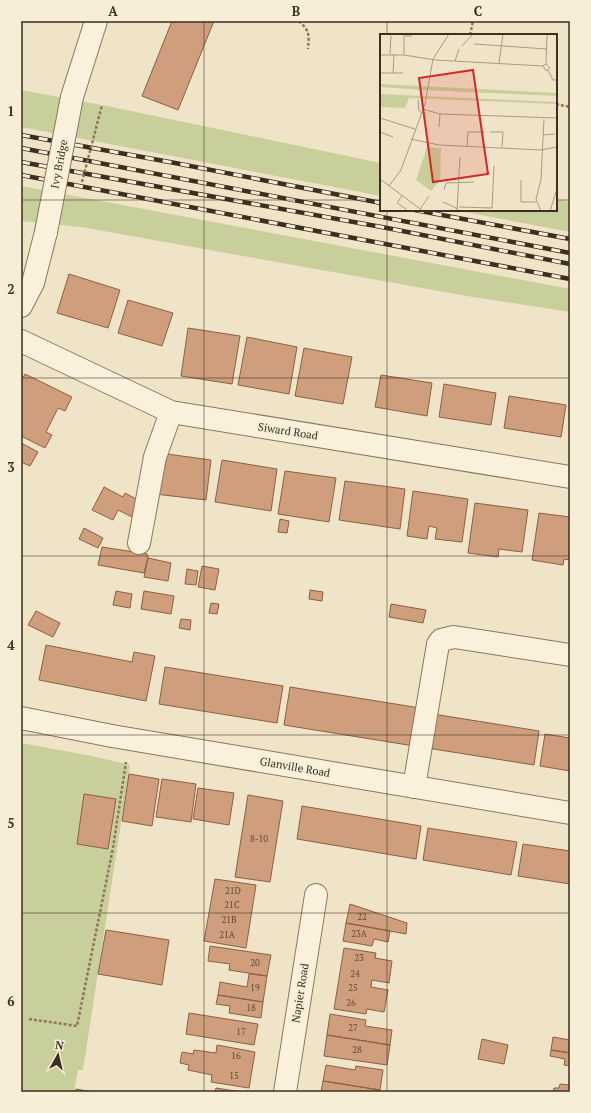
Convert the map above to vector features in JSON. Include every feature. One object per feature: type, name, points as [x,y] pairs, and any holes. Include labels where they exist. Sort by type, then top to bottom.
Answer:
[{"type":"street","name":"Ivy Bridge","points":[[21,306],[33,283],[46,232],[72,97],[96,21]]},
{"type":"street","name":"Siward Road","points":[[21,341],[171,412],[570,477]]},
{"type":"street","points":[[139,543],[154,457],[171,412]]},
{"type":"street","points":[[414,787],[438,644],[441,640],[454,637],[570,655]]},
{"type":"street","name":"Glanville Road","points":[[21,718],[129,739],[570,813]]},
{"type":"street","name":"Napier Road","points":[[285,1092],[316,895]]},
{"type":"path","points":[[299,21],[305,26],[309,33],[308,49]]},
{"type":"path","points":[[470,34],[473,21]]},
{"type":"path","points":[[557,104],[570,107]]},
{"type":"path","points":[[81,186],[102,105]]},
{"type":"path","points":[[29,1018],[77,1026],[113,848],[129,739]]},
{"type":"green space","points":[[21,90],[107,106],[380,163],[380,196],[21,127]]},
{"type":"green space","points":[[21,186],[570,289],[570,312],[467,296],[81,227],[21,221]]},
{"type":"green space","points":[[557,199],[570,202],[570,232],[460,211],[557,211]]},
{"type":"green space","points":[[21,743],[92,756],[130,765],[83,1070],[78,1070],[74,1092],[21,1092]]},
{"type":"building","points":[[172,21],[214,21],[178,110],[142,96]]},
{"type":"building","points":[[69,274],[120,290],[108,328],[57,313]]},
{"type":"building","points":[[128,300],[173,313],[162,346],[118,333]]},
{"type":"building","points":[[188,328],[240,336],[232,384],[181,376]]},
{"type":"building","points":[[247,337],[297,347],[289,394],[238,385]]},
{"type":"building","points":[[304,348],[352,357],[343,404],[295,396]]},
{"type":"building","points":[[25,374],[72,397],[65,411],[58,408],[46,432],[52,435],[45,448],[21,436],[21,381]]},
{"type":"building","points":[[381,375],[432,383],[427,416],[375,407]]},
{"type":"building","points":[[444,384],[496,393],[491,425],[439,417]]},
{"type":"building","points":[[509,396],[566,405],[561,437],[504,428]]},
{"type":"building","points":[[21,443],[38,452],[30,466],[21,462]]},
{"type":"building","points":[[160,453],[211,460],[206,500],[155,494]]},
{"type":"building","points":[[222,460],[277,469],[271,511],[215,502]]},
{"type":"building","points":[[285,471],[336,478],[329,522],[278,514]]},
{"type":"building","points":[[345,481],[405,489],[400,529],[339,520]]},
{"type":"building","points":[[104,487],[123,497],[125,493],[140,501],[132,517],[118,510],[113,520],[92,510]]},
{"type":"building","points":[[413,491],[468,499],[462,542],[435,539],[437,528],[429,526],[427,539],[407,536]]},
{"type":"building","points":[[475,503],[528,510],[522,552],[499,549],[498,557],[468,553]]},
{"type":"building","points":[[539,513],[570,517],[570,560],[564,559],[563,565],[532,560]]},
{"type":"building","points":[[280,519],[289,521],[287,533],[278,532]]},
{"type":"building","points":[[84,528],[103,538],[98,548],[79,539]]},
{"type":"building","points":[[102,547],[147,554],[148,558],[144,573],[98,565]]},
{"type":"building","points":[[148,558],[171,563],[168,581],[144,577]]},
{"type":"building","points":[[202,566],[219,569],[215,590],[198,587]]},
{"type":"building","points":[[187,569],[198,571],[196,585],[185,584]]},
{"type":"building","points":[[310,590],[323,592],[322,601],[309,599]]},
{"type":"building","points":[[116,591],[132,594],[130,608],[113,605]]},
{"type":"building","points":[[144,591],[174,596],[171,614],[141,609]]},
{"type":"building","points":[[211,603],[219,604],[217,614],[209,613]]},
{"type":"building","points":[[391,604],[426,610],[423,623],[389,617]]},
{"type":"building","points":[[36,611],[60,623],[53,637],[28,625]]},
{"type":"building","points":[[181,619],[191,620],[190,630],[179,628]]},
{"type":"building","points":[[46,645],[132,662],[134,652],[155,656],[146,701],[39,680]]},
{"type":"building","points":[[165,667],[283,686],[277,723],[159,704]]},
{"type":"building","points":[[290,687],[420,708],[414,746],[284,725]]},
{"type":"building","points":[[427,713],[539,731],[534,765],[421,747]]},
{"type":"building","points":[[545,734],[570,738],[570,771],[540,766]]},
{"type":"building","points":[[129,774],[159,779],[152,826],[122,821]]},
{"type":"building","points":[[162,779],[196,784],[191,822],[156,817]]},
{"type":"building","points":[[198,788],[234,793],[229,825],[193,819]]},
{"type":"building","points":[[84,794],[116,799],[108,849],[77,844]]},
{"type":"building","points":[[248,795],[283,801],[270,882],[235,877]]},
{"type":"building","points":[[302,806],[421,826],[416,859],[297,839]]},
{"type":"building","points":[[428,828],[517,842],[511,875],[423,860]]},
{"type":"building","points":[[523,844],[570,851],[570,884],[518,876]]},
{"type":"building","points":[[215,879],[256,885],[246,948],[204,941]]},
{"type":"building","points":[[350,904],[407,923],[406,934],[346,923]]},
{"type":"building","points":[[346,923],[390,931],[388,942],[374,939],[372,946],[343,941]]},
{"type":"building","points":[[106,930],[169,940],[162,985],[98,974]]},
{"type":"building","points":[[210,946],[271,955],[267,976],[229,970],[230,964],[208,961]]},
{"type":"building","points":[[344,948],[376,953],[375,958],[392,961],[389,983],[372,980],[371,987],[388,990],[384,1012],[367,1009],[366,1014],[334,1009]]},
{"type":"building","points":[[249,974],[267,976],[263,1002],[218,995],[220,982],[247,987]]},
{"type":"building","points":[[218,995],[263,1002],[261,1018],[229,1013],[230,1006],[216,1004]]},
{"type":"building","points":[[189,1013],[258,1024],[254,1045],[186,1034]]},
{"type":"building","points":[[330,1014],[366,1020],[365,1026],[392,1030],[390,1045],[327,1035]]},
{"type":"building","points":[[327,1035],[390,1045],[387,1065],[324,1056]]},
{"type":"building","points":[[553,1037],[570,1040],[570,1053],[551,1050]]},
{"type":"building","points":[[482,1039],[508,1045],[504,1064],[478,1059]]},
{"type":"building","points":[[217,1045],[255,1052],[249,1088],[211,1082],[212,1075],[188,1070],[189,1065],[180,1063],[182,1052],[193,1054],[194,1050],[216,1053]]},
{"type":"building","points":[[551,1050],[570,1053],[570,1066],[564,1065],[565,1059],[550,1056]]},
{"type":"building","points":[[326,1065],[355,1070],[356,1066],[383,1070],[380,1090],[323,1081]]},
{"type":"building","points":[[323,1081],[380,1090],[379,1092],[321,1092]]},
{"type":"building","points":[[560,1084],[570,1085],[570,1092],[553,1092],[554,1088],[559,1088]]},
{"type":"building","points":[[216,1088],[242,1092],[215,1092]]},
{"type":"building","points":[[76,1089],[93,1092],[75,1092]]},
{"type":"railway","points":[[21,135],[380,203]]},
{"type":"railway","points":[[21,148],[570,253]]},
{"type":"railway","points":[[21,162],[387,228],[570,264]]},
{"type":"railway","points":[[21,175],[570,279]]},
{"type":"railway","points":[[420,211],[570,239]]}]
